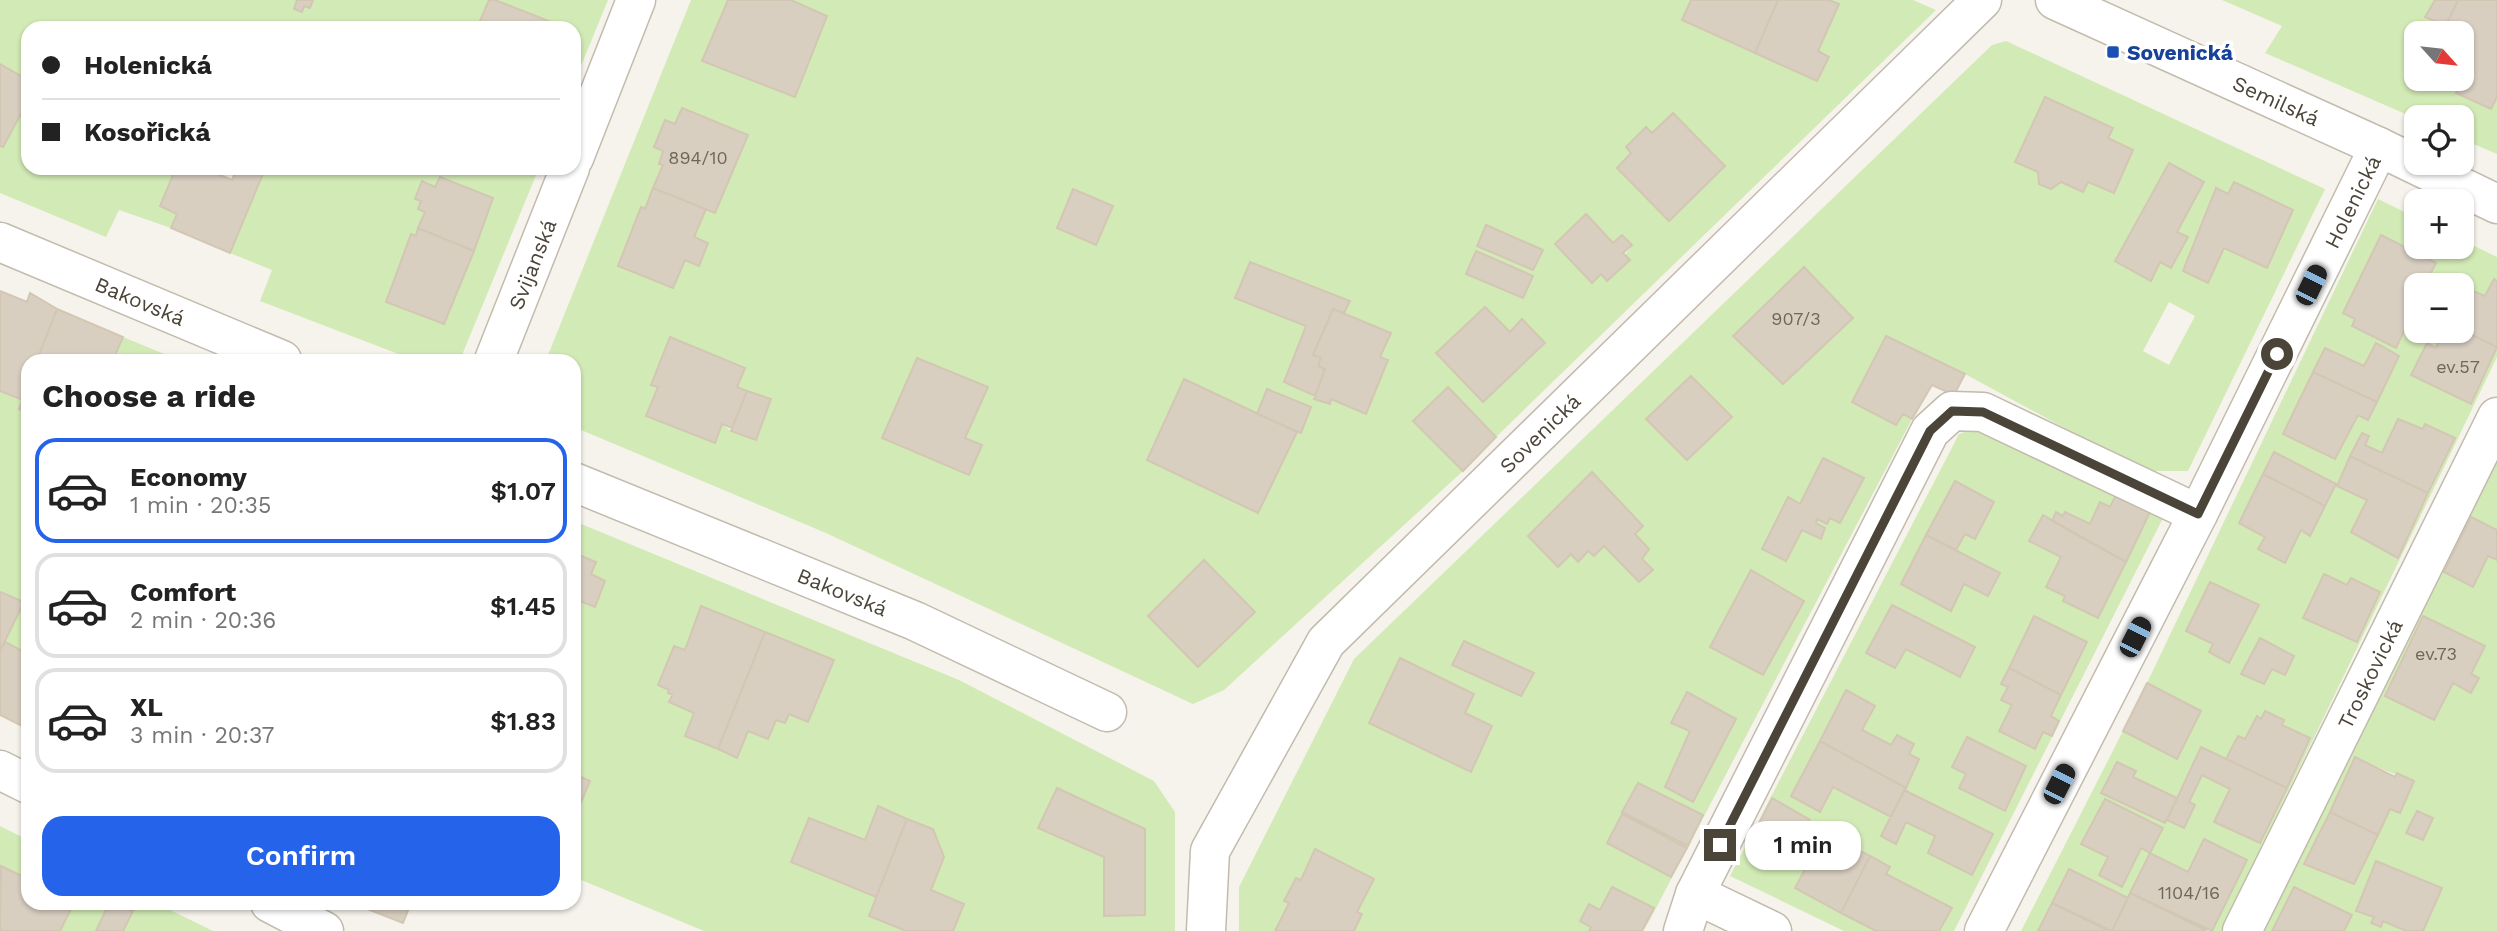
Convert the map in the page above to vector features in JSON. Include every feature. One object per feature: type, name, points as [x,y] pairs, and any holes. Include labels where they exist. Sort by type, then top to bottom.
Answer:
[{"type":"street","points":[[581,140],[636,0]]},
{"type":"street","name":"Sovenická","points":[[1206,931],[1210,850],[1325,642],[1982,0]]},
{"type":"street","name":"Semilská","points":[[2055,0],[2379,147],[2497,204]]},
{"type":"street","name":"Holenická","points":[[1984,931],[2198,514],[2379,147]]},
{"type":"street","name":"Svijanská","points":[[496,354],[567,175]]},
{"type":"street","name":"Bakovská","points":[[0,242],[268,354]]},
{"type":"street","points":[[1683,931],[1695,894],[1930,431],[1952,411],[1983,412],[2198,514]]},
{"type":"street","name":"Troskovická","points":[[2242,931],[2497,417]]},
{"type":"street","name":"Bakovská","points":[[581,485],[915,621],[1107,712]]},
{"type":"street","points":[[0,770],[21,780]]},
{"type":"street","points":[[1695,894],[1772,931]]},
{"type":"street","points":[[282,912],[324,931]]},
{"type":"green space","points":[[0,0],[297,0],[294,9],[302,12],[304,6],[310,8],[313,0],[489,0],[480,21],[21,21],[21,76],[0,64]]},
{"type":"green space","points":[[495,0],[608,0],[581,66],[581,21],[548,21]]},
{"type":"green space","points":[[691,0],[728,0],[722,16],[795,97],[827,16],[791,0],[1691,0],[1682,20],[1817,81],[1829,57],[1818,51],[1839,5],[1829,0],[1913,0],[1936,10],[1496,437],[1448,388],[1414,421],[1463,471],[1224,690],[1193,704],[826,533],[581,430],[581,354],[548,354]],"holes":[[[682,108],[748,135],[716,212],[706,209],[673,288],[618,266],[641,207],[645,209],[663,165],[659,163]],[[1673,113],[1725,166],[1669,221],[1617,168],[1631,153],[1626,147],[1645,127],[1652,133]],[[1073,189],[1113,206],[1096,245],[1057,228]],[[1586,214],[1613,243],[1622,235],[1632,245],[1607,280],[1601,274],[1592,282]],[[1486,225],[1542,250],[1533,270],[1478,246]],[[1250,263],[1349,301],[1344,313],[1390,333],[1380,357],[1388,361],[1366,413],[1331,399],[1329,404],[1284,382],[1306,326]],[[1467,274],[1532,276],[1523,298]],[[1485,307],[1510,332],[1522,320],[1545,344],[1484,402],[1437,353]],[[670,337],[744,367],[737,387],[770,400],[756,439],[731,431],[722,424],[714,443],[646,416],[658,387],[651,384]],[[917,359],[988,387],[965,438],[982,445],[969,475],[882,438]],[[1184,379],[1257,414],[1267,389],[1310,407],[1301,433],[1297,432],[1258,513],[1147,460]],[[1204,560],[1255,612],[1199,667],[1148,616]]]},
{"type":"green space","points":[[2222,0],[2435,0],[2425,17],[2434,21],[2404,21],[2404,91],[2457,91],[2491,109],[2497,97],[2497,154],[2474,144],[2474,105],[2404,105],[2404,113],[2265,53],[2282,26]]},
{"type":"green space","points":[[2006,41],[2325,189],[2188,471],[2144,471],[1965,374],[1886,336],[1852,401],[1896,425],[1903,414],[1912,419],[1644,931],[1654,908],[1612,887],[1600,910],[1588,905],[1580,921],[1591,927],[1589,931],[1354,931],[1362,915],[1357,912],[1374,879],[1316,850],[1301,880],[1296,878],[1284,901],[1289,903],[1275,931],[1239,931],[1239,887],[1354,659],[1992,45]],"holes":[[[2045,97],[2112,128],[2108,138],[2133,150],[2113,193],[2088,182],[2083,192],[2061,182],[2050,189],[2039,184],[2038,172],[2016,162]],[[2169,163],[2203,182],[2177,232],[2188,238],[2172,267],[2160,262],[2151,280],[2115,260]],[[2234,182],[2293,210],[2267,268],[2224,248],[2208,283],[2183,271],[2215,188],[2228,194]],[[1804,267],[1852,318],[1783,384],[1733,335]],[[2169,302],[2195,316],[2169,365],[2143,351]],[[1731,417],[1687,460],[1647,419]],[[1823,458],[1864,478],[1840,523],[1830,518],[1827,524],[1817,519],[1816,523],[1825,528],[1821,539],[1802,530],[1786,561],[1762,549],[1788,498],[1800,504]],[[1592,473],[1642,527],[1635,534],[1642,559],[1653,570],[1639,582],[1604,546],[1594,556],[1588,551],[1578,562],[1571,554],[1558,567],[1528,536]],[[1751,571],[1804,601],[1763,675],[1711,647]],[[1464,641],[1533,672],[1521,696],[1453,665]],[[1400,659],[1473,694],[1465,713],[1492,726],[1471,771],[1369,723]],[[1687,693],[1736,719],[1693,801],[1670,775],[1690,731],[1671,723]],[[1639,783],[1703,816],[1688,846],[1622,812]],[[1621,814],[1687,848],[1672,876],[1607,843]]]},
{"type":"green space","points":[[21,114],[21,175],[173,175],[160,206],[177,214],[171,228],[119,210],[106,237],[0,193],[0,146],[3,147]]},
{"type":"green space","points":[[262,175],[536,175],[462,354],[398,354],[260,301],[272,270],[230,253]],"holes":[[[440,177],[493,198],[444,324],[386,301],[411,234],[416,236],[425,212],[418,209],[421,201],[415,198],[422,182],[435,187]]]},
{"type":"green space","points":[[2378,199],[2404,212],[2404,247],[2381,235],[2343,312],[2355,319],[2352,327],[2396,348],[2404,331],[2404,343],[2426,343],[2411,375],[2471,403],[2497,348],[2497,357],[2221,931],[2212,931],[2247,861],[2205,839],[2188,872],[2150,853],[2128,898],[2069,869],[2038,931],[2021,931],[2123,731],[2177,758],[2201,711],[2147,683]],"holes":[[[2377,344],[2399,356],[2368,420],[2358,415],[2335,459],[2283,433],[2325,348],[2364,366]],[[2399,419],[2423,429],[2425,424],[2455,438],[2398,558],[2352,532],[2367,500],[2337,485],[2362,433],[2369,437],[2365,445],[2382,453]],[[2274,453],[2336,484],[2310,536],[2301,530],[2285,563],[2258,549],[2265,537]],[[2324,574],[2347,585],[2351,578],[2380,592],[2357,642],[2303,618]],[[2210,582],[2259,605],[2229,662],[2209,653],[2213,644],[2186,630]],[[2260,638],[2294,656],[2285,675],[2272,669],[2264,684],[2241,673]],[[2265,711],[2284,720],[2282,725],[2310,739],[2260,843],[2215,822],[2230,789],[2202,775],[2189,802],[2195,805],[2184,828],[2167,820],[2165,823],[2102,793],[2117,762],[2135,771],[2133,777],[2177,798],[2201,748],[2226,759],[2238,736],[2245,739],[2256,717],[2261,719]],[[2105,799],[2163,828],[2150,852],[2141,848],[2122,887],[2099,875],[2108,857],[2082,844]]]},
{"type":"green space","points":[[2474,246],[2497,257],[2497,281],[2494,280],[2485,296],[2474,291],[2474,273],[2430,273],[2435,263],[2427,259],[2474,259]]},
{"type":"green space","points":[[123,337],[164,354],[116,354]]},
{"type":"green space","points":[[2426,343],[2448,343],[2436,348]]},
{"type":"green space","points":[[0,391],[21,399],[21,601],[0,592]]},
{"type":"green space","points":[[1979,427],[2163,518],[1954,931],[1939,931],[1951,908],[1886,874],[1890,866],[1808,825],[1810,819],[1772,799],[1756,828],[1796,848],[1794,853],[1810,860],[1795,889],[1876,931],[1844,931],[1730,876],[1959,434]],"holes":[[[1955,481],[1994,502],[1965,534],[1956,550],[2000,573],[1988,596],[1964,584],[1951,611],[1901,584]],[[2101,502],[2110,507],[2150,512],[2098,618],[2063,601],[2065,596],[2047,587],[2061,557],[2052,521],[2056,512],[2063,516],[2066,512],[2090,524]],[[1892,605],[1975,648],[1960,677],[1906,649],[1895,668],[1866,653]],[[2034,616],[2087,642],[2051,716],[2059,721],[2052,736],[2043,732],[2035,749],[2000,731],[2012,705],[2001,700],[2008,687],[2001,683]],[[1846,690],[1875,706],[1862,730],[1891,745],[1897,735],[1914,744],[1909,754],[1919,759],[1904,790],[1992,833],[1972,875],[1928,853],[1935,836],[1906,822],[1896,844],[1882,836],[1891,817],[1833,787],[1820,812],[1791,796]],[[1968,737],[2025,766],[2004,811],[1959,788],[1966,774],[1953,766]]]},
{"type":"green space","points":[[2497,438],[2497,530],[2471,518],[2444,572],[2473,587],[2488,556],[2497,560],[2497,931],[2423,931],[2441,888],[2377,861],[2356,911],[2374,917],[2371,924],[2381,927],[2383,921],[2406,931],[2344,931],[2352,915],[2272,931],[2257,931]],"holes":[[[2485,646],[2471,674],[2479,678],[2471,693],[2453,683]],[[2355,758],[2414,782],[2400,813],[2390,809],[2353,884],[2305,863]],[[2417,811],[2433,818],[2423,840],[2407,832]]]},
{"type":"green space","points":[[581,524],[959,680],[1154,781],[1175,812],[1175,931],[953,931],[964,904],[931,890],[944,857],[933,829],[878,807],[865,840],[809,818],[791,862],[876,897],[869,916],[906,931],[704,931],[581,880],[581,802],[590,781],[581,777],[581,601],[595,607],[605,581],[591,574],[596,562],[581,556]],"holes":[[[675,646],[685,650],[834,660],[808,722],[789,714],[785,723],[776,720],[768,739],[748,731],[737,757],[686,736],[694,713],[669,702]],[[1057,788],[1144,829],[1144,915],[1104,916],[1104,857],[1038,828]]]},
{"type":"green space","points":[[21,606],[21,650],[5,642]]},
{"type":"green space","points":[[0,826],[21,836],[21,876],[2,866],[0,869]]},
{"type":"green space","points":[[70,910],[106,910],[96,931],[60,931]]},
{"type":"green space","points":[[131,910],[170,910],[213,931],[123,931],[133,911]]},
{"type":"building","points":[[297,0],[313,0],[310,8],[304,6],[302,12],[294,9]]},
{"type":"building","points":[[489,0],[495,0],[549,21],[480,21]]},
{"type":"building","points":[[728,0],[791,0],[827,16],[795,97],[702,61]]},
{"type":"building","points":[[1691,0],[1778,0],[1755,53],[1682,20]]},
{"type":"building","points":[[1778,0],[1829,0],[1839,4],[1818,51],[1829,57],[1817,81],[1755,53]]},
{"type":"building","points":[[2435,0],[2458,0],[2448,21],[2434,21],[2425,17]]},
{"type":"building","points":[[2458,0],[2497,0],[2497,97],[2491,109],[2456,93],[2474,91],[2474,21],[2448,21]]},
{"type":"building","points":[[0,64],[21,76],[21,114],[3,147],[0,146]]},
{"type":"building","points":[[2045,97],[2113,128],[2108,138],[2133,150],[2114,193],[2088,182],[2083,192],[2061,182],[2051,189],[2039,184],[2038,172],[2015,162]]},
{"type":"building","points":[[682,108],[748,135],[715,213],[653,188],[663,165],[659,164],[663,151],[654,147],[665,120],[675,124]]},
{"type":"building","points":[[1673,113],[1725,166],[1669,221],[1617,168],[1631,153],[1626,147],[1646,127],[1652,133]]},
{"type":"building","points":[[2169,163],[2204,182],[2177,232],[2188,237],[2171,268],[2160,262],[2151,281],[2115,261]]},
{"type":"building","points":[[173,175],[220,175],[232,180],[234,175],[262,175],[230,253],[171,228],[177,214],[160,206]]},
{"type":"building","points":[[440,177],[493,198],[474,251],[418,228],[425,212],[418,209],[421,201],[415,199],[422,181],[435,187]]},
{"type":"building","points":[[2234,182],[2293,210],[2267,268],[2224,248],[2208,283],[2183,271],[2216,188],[2228,194]]},
{"type":"building","points":[[653,188],[706,209],[694,237],[708,243],[699,266],[685,260],[673,288],[618,266],[641,207],[645,209]]},
{"type":"building","points":[[1073,189],[1113,206],[1096,245],[1057,228]]},
{"type":"building","points":[[1586,214],[1613,243],[1622,235],[1632,245],[1623,253],[1630,260],[1607,281],[1601,274],[1592,283],[1555,244]]},
{"type":"building","points":[[1486,225],[1543,250],[1533,270],[1477,246]]},
{"type":"building","points":[[418,228],[474,251],[444,324],[386,302],[411,234],[416,236]]},
{"type":"building","points":[[2381,235],[2404,247],[2404,259],[2428,259],[2436,263],[2431,273],[2404,273],[2404,331],[2396,348],[2352,326],[2355,319],[2343,313]]},
{"type":"building","points":[[1476,251],[1533,276],[1523,298],[1466,274]]},
{"type":"building","points":[[1250,262],[1350,301],[1344,313],[1333,309],[1313,355],[1321,358],[1318,366],[1325,369],[1315,396],[1284,382],[1306,326],[1235,298]]},
{"type":"building","points":[[1804,267],[1853,318],[1783,384],[1733,336]]},
{"type":"building","points":[[2494,279],[2497,281],[2497,347],[2474,336],[2474,291],[2485,296]]},
{"type":"building","points":[[0,291],[27,302],[30,293],[57,309],[39,354],[21,354],[21,399],[0,391]]},
{"type":"building","points":[[1485,307],[1510,332],[1522,319],[1545,343],[1483,402],[1436,353]]},
{"type":"building","points":[[57,309],[123,337],[116,354],[39,354]]},
{"type":"building","points":[[1333,309],[1391,333],[1380,357],[1388,360],[1366,414],[1331,399],[1330,404],[1314,399],[1325,369],[1318,366],[1321,358],[1313,355]]},
{"type":"building","points":[[1886,336],[1965,374],[1954,395],[1932,385],[1912,419],[1903,414],[1896,425],[1852,402]]},
{"type":"building","points":[[2474,336],[2497,347],[2471,404],[2411,375],[2427,343],[2436,348],[2438,343],[2474,343]]},
{"type":"building","points":[[670,337],[745,368],[737,387],[747,391],[732,428],[722,424],[715,443],[646,416],[658,387],[651,385]]},
{"type":"building","points":[[2376,343],[2399,356],[2377,402],[2313,372],[2325,348],[2364,366]]},
{"type":"building","points":[[917,358],[988,387],[965,438],[982,445],[969,475],[882,438]]},
{"type":"building","points":[[2313,372],[2377,402],[2368,420],[2358,415],[2335,459],[2283,434]]},
{"type":"building","points":[[1691,376],[1732,417],[1687,460],[1646,419]]},
{"type":"building","points":[[1184,379],[1297,432],[1258,513],[1147,460]]},
{"type":"building","points":[[1448,387],[1496,437],[1463,471],[1413,421]]},
{"type":"building","points":[[1267,389],[1311,407],[1301,433],[1257,414]]},
{"type":"building","points":[[747,391],[771,399],[756,440],[731,431]]},
{"type":"building","points":[[2398,419],[2423,429],[2425,424],[2455,438],[2428,493],[2350,456],[2362,433],[2369,436],[2365,445],[2382,453]]},
{"type":"building","points":[[2274,452],[2336,484],[2325,506],[2263,474]]},
{"type":"building","points":[[2350,456],[2428,493],[2398,558],[2351,532],[2367,500],[2337,486]]},
{"type":"building","points":[[1823,458],[1864,478],[1840,523],[1830,518],[1827,524],[1817,519],[1816,523],[1825,528],[1821,539],[1802,530],[1786,561],[1762,549],[1788,497],[1800,504]]},
{"type":"building","points":[[1592,472],[1643,526],[1635,534],[1649,549],[1642,559],[1653,570],[1639,582],[1604,546],[1594,556],[1588,551],[1578,562],[1571,554],[1558,567],[1528,536]]},
{"type":"building","points":[[2263,474],[2325,506],[2310,536],[2301,530],[2285,563],[2258,549],[2265,537],[2239,523]]},
{"type":"building","points":[[1955,481],[1994,502],[1975,539],[1965,534],[1956,550],[1926,535]]},
{"type":"building","points":[[2116,495],[2150,512],[2126,562],[2052,521],[2056,512],[2063,516],[2065,512],[2090,524],[2100,502],[2110,507]]},
{"type":"building","points":[[2043,515],[2126,562],[2098,618],[2063,601],[2065,596],[2046,587],[2061,557],[2029,541]]},
{"type":"building","points":[[2471,517],[2497,530],[2497,560],[2488,556],[2473,587],[2444,572]]},
{"type":"building","points":[[1926,535],[2000,573],[1988,596],[1964,584],[1951,611],[1901,584]]},
{"type":"building","points":[[581,556],[596,562],[591,574],[605,581],[595,607],[581,601]]},
{"type":"building","points":[[1204,560],[1255,612],[1198,667],[1148,616]]},
{"type":"building","points":[[1751,570],[1804,601],[1763,675],[1710,647]]},
{"type":"building","points":[[2324,574],[2347,585],[2351,578],[2380,592],[2357,642],[2303,618]]},
{"type":"building","points":[[2210,582],[2259,605],[2229,663],[2209,652],[2213,644],[2186,631]]},
{"type":"building","points":[[0,592],[21,601],[21,608],[0,651]]},
{"type":"building","points":[[1892,605],[1975,647],[1960,677],[1906,649],[1895,668],[1866,653]]},
{"type":"building","points":[[701,606],[765,632],[718,749],[685,736],[694,713],[669,702],[672,695],[668,693],[669,690],[658,685],[674,646],[685,650]]},
{"type":"building","points":[[2034,616],[2087,642],[2061,695],[2009,668]]},
{"type":"building","points":[[2423,616],[2485,646],[2471,674],[2479,678],[2471,693],[2453,683],[2434,720],[2385,696]]},
{"type":"building","points":[[765,632],[834,660],[808,722],[789,714],[785,723],[776,720],[768,739],[748,731],[737,758],[718,749]]},
{"type":"building","points":[[2260,638],[2294,656],[2285,675],[2272,669],[2264,684],[2241,674]]},
{"type":"building","points":[[1464,641],[1534,673],[1521,696],[1452,665]]},
{"type":"building","points":[[5,642],[21,650],[21,726],[0,715],[0,651]]},
{"type":"building","points":[[1400,658],[1474,694],[1465,713],[1492,726],[1471,772],[1369,723]]},
{"type":"building","points":[[2009,668],[2061,695],[2051,716],[2059,721],[2052,736],[2043,732],[2035,749],[1999,731],[2012,705],[2001,700],[2008,687],[2001,684]]},
{"type":"building","points":[[2147,683],[2201,711],[2177,759],[2123,731]]},
{"type":"building","points":[[1846,690],[1875,706],[1862,730],[1891,745],[1897,735],[1914,744],[1909,754],[1919,759],[1906,788],[1820,741]]},
{"type":"building","points":[[1687,692],[1736,719],[1693,802],[1665,787],[1690,731],[1671,723]]},
{"type":"building","points":[[2265,711],[2284,720],[2282,725],[2310,738],[2287,788],[2226,759],[2238,736],[2245,739],[2257,716],[2261,719]]},
{"type":"building","points":[[1967,737],[2026,766],[2005,811],[1959,788],[1966,774],[1952,767]]},
{"type":"building","points":[[1820,741],[1906,788],[1891,817],[1833,787],[1820,812],[1791,796]]},
{"type":"building","points":[[2201,747],[2287,788],[2260,843],[2214,822],[2230,789],[2202,775],[2189,802],[2195,805],[2184,828],[2167,820]]},
{"type":"building","points":[[2355,757],[2395,777],[2397,773],[2414,781],[2400,813],[2390,809],[2378,835],[2330,812]]},
{"type":"building","points":[[2117,762],[2136,771],[2133,777],[2177,798],[2165,823],[2101,793]]},
{"type":"building","points":[[581,777],[590,781],[581,802]]},
{"type":"building","points":[[1638,783],[1703,815],[1688,846],[1622,812]]},
{"type":"building","points":[[1057,788],[1145,829],[1145,915],[1104,916],[1104,857],[1038,828]]},
{"type":"building","points":[[1904,790],[1993,834],[1972,875],[1928,853],[1935,836],[1906,822],[1896,844],[1881,836]]},
{"type":"building","points":[[1772,798],[1810,820],[1796,848],[1756,829]]},
{"type":"building","points":[[2105,799],[2163,828],[2150,853],[2141,848],[2122,887],[2099,875],[2108,857],[2081,844]]},
{"type":"building","points":[[878,806],[907,819],[876,897],[791,862],[809,818],[865,840]]},
{"type":"building","points":[[2417,811],[2433,818],[2423,840],[2406,833]]},
{"type":"building","points":[[2330,812],[2378,835],[2354,884],[2304,864]]},
{"type":"building","points":[[1622,814],[1687,848],[1671,877],[1607,843]]},
{"type":"building","points":[[907,819],[933,829],[944,857],[931,890],[964,904],[953,931],[906,931],[869,916]]},
{"type":"building","points":[[1808,825],[1870,856],[1841,913],[1795,888],[1810,860],[1794,852]]},
{"type":"building","points":[[2204,839],[2247,860],[2212,931],[2130,893],[2150,853],[2188,872]]},
{"type":"building","points":[[1315,849],[1374,879],[1357,912],[1362,914],[1354,931],[1275,931],[1289,903],[1284,901],[1296,878],[1301,880]]},
{"type":"building","points":[[1870,856],[1890,867],[1886,874],[1952,908],[1939,931],[1876,931],[1841,913]]},
{"type":"building","points":[[2376,861],[2442,888],[2423,931],[2406,931],[2383,921],[2381,927],[2371,923],[2374,917],[2356,911]]},
{"type":"building","points":[[1,866],[21,876],[21,910],[70,910],[60,931],[0,931]]},
{"type":"building","points":[[2069,869],[2128,898],[2112,931],[2052,903]]},
{"type":"building","points":[[1612,887],[1654,908],[1642,931],[1589,931],[1591,927],[1580,921],[1589,904],[1600,910]]},
{"type":"building","points":[[2294,887],[2352,915],[2344,931],[2272,931]]},
{"type":"building","points":[[2130,893],[2207,931],[2112,931]]},
{"type":"building","points":[[2052,903],[2109,931],[2038,931]]},
{"type":"building","points":[[106,910],[133,911],[123,931],[96,931]]},
{"type":"building","points":[[370,910],[408,910],[403,923]]},
{"type":"place","name":"Sovenická","points":[[2113,52]]},
{"type":"route","points":[[1720,845],[1930,431],[1952,411],[1983,412],[2198,514],[2277,354]]}]
